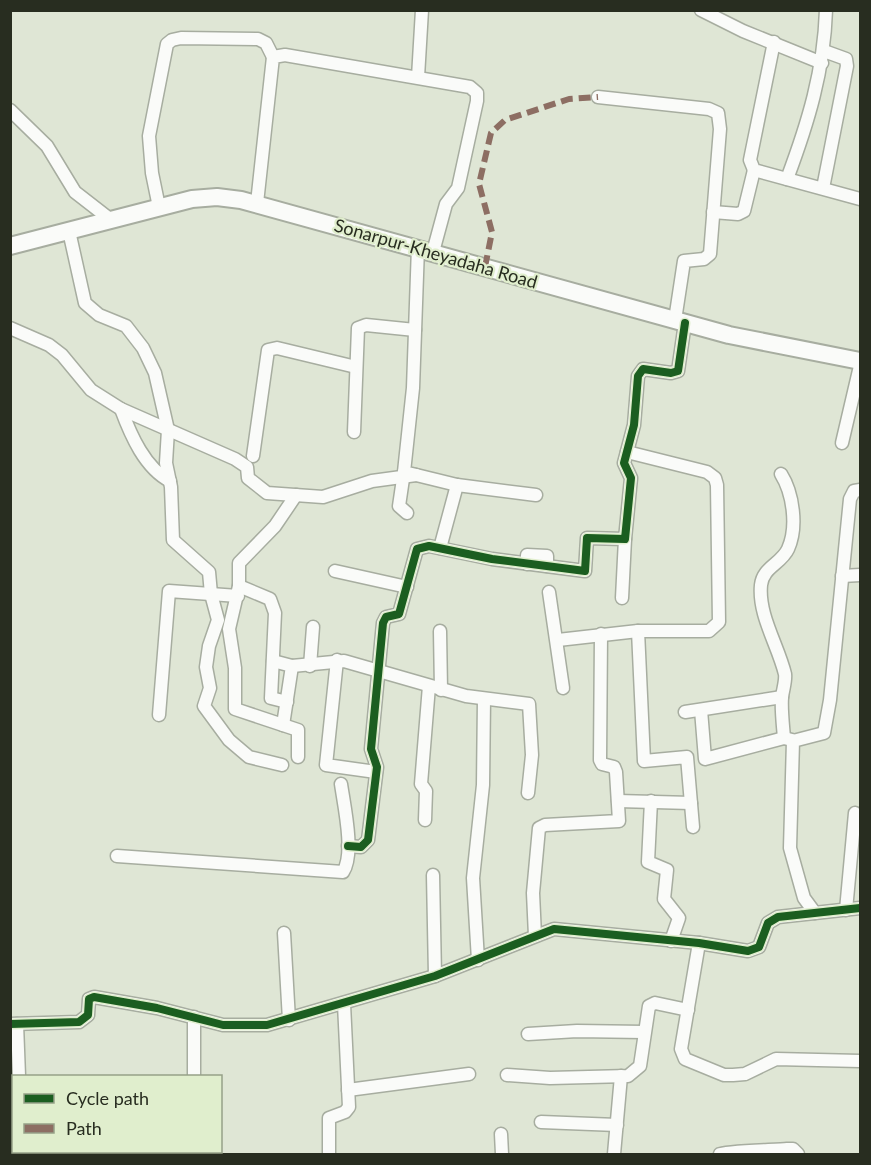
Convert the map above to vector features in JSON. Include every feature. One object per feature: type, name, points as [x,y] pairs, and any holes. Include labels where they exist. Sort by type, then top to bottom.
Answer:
[{"type":"main road","name":"Sonarpur-Kheyadaha Road","points":[[10,246],[159,207],[217,196],[257,203],[729,335],[861,361]]},
{"type":"street","points":[[418,77],[422,10]]},
{"type":"street","points":[[701,10],[743,32],[823,57],[846,59],[847,66],[823,188]]},
{"type":"street","points":[[787,179],[810,117],[823,57],[826,10]]},
{"type":"street","points":[[159,207],[152,173],[149,136],[164,51],[172,39],[181,38],[258,39],[266,43],[273,57],[257,203]]},
{"type":"street","points":[[713,212],[738,214],[744,211],[754,170],[750,160],[774,42]]},
{"type":"street","points":[[273,57],[285,55],[418,77],[470,87],[477,93],[458,188],[446,204],[425,249],[415,330],[408,475],[399,506],[407,513]]},
{"type":"street","points":[[598,97],[709,109],[718,113],[720,129],[710,254],[704,260],[689,259],[682,266],[678,371],[670,373],[643,369],[640,371],[634,425],[624,466],[630,472],[631,484],[622,598]]},
{"type":"street","points":[[10,110],[47,146],[75,192],[111,220]]},
{"type":"street","points":[[754,170],[860,195]]},
{"type":"street","points":[[69,231],[85,303],[99,315],[126,326],[143,348],[155,373],[168,430],[166,463],[170,481],[173,540],[209,572],[211,594],[218,620],[209,646],[206,667],[210,688],[204,706],[229,740],[249,757],[282,765]]},
{"type":"street","points":[[354,432],[358,328],[366,325],[415,330]]},
{"type":"street","points":[[10,328],[49,345],[62,355],[91,390],[121,409],[235,459],[247,467],[248,478],[267,493],[323,497],[372,481],[408,475],[457,485],[536,495]]},
{"type":"street","points":[[253,456],[268,350],[277,348],[356,367]]},
{"type":"street","points":[[842,443],[861,366]]},
{"type":"street","points":[[121,409],[130,433],[156,474],[170,481]]},
{"type":"street","points":[[558,640],[601,634],[709,631],[719,622],[717,485],[711,473],[627,452]]},
{"type":"street","points":[[781,474],[789,487],[792,527],[788,549],[778,561],[767,568],[762,581],[761,596],[786,677],[782,697],[788,739],[790,848],[804,898],[814,913]]},
{"type":"street","points":[[441,548],[457,485]]},
{"type":"street","points":[[701,710],[705,759],[788,739],[824,733],[830,700],[850,499],[854,490],[861,490]]},
{"type":"street","points":[[296,495],[275,525],[239,563],[239,591],[229,629],[235,668],[235,709],[298,730],[298,757]]},
{"type":"street","points":[[348,846],[361,847],[368,840],[376,772],[371,749],[384,619],[399,614],[417,549],[421,546],[441,548],[527,564],[585,571],[587,538],[625,539]]},
{"type":"street","points":[[335,571],[407,587]]},
{"type":"street","points":[[842,576],[861,575]]},
{"type":"street","points":[[159,715],[169,591],[211,594],[265,590],[275,613],[271,698],[286,702]]},
{"type":"street","points":[[549,592],[558,640],[563,688]]},
{"type":"street","points":[[310,666],[313,627]]},
{"type":"street","points":[[425,820],[426,791],[421,784],[435,688],[440,631]]},
{"type":"street","points":[[638,632],[644,761],[687,757],[693,828]]},
{"type":"street","points":[[535,936],[533,893],[539,828],[545,825],[620,821],[614,767],[602,764],[600,760],[601,634]]},
{"type":"street","points":[[273,661],[291,666],[310,666],[337,660],[435,688],[484,699],[524,702],[531,708],[532,755],[528,793]]},
{"type":"street","points":[[337,660],[326,765],[376,772]]},
{"type":"street","points":[[283,725],[291,666]]},
{"type":"street","points":[[685,712],[782,697]]},
{"type":"street","points":[[478,960],[473,878],[483,785],[484,699]]},
{"type":"street","points":[[117,856],[337,873],[346,867],[348,846],[341,784]]},
{"type":"street","points":[[618,801],[691,803]]},
{"type":"street","points":[[651,801],[648,862],[667,870],[664,899],[679,918],[670,941]]},
{"type":"street","points":[[846,910],[855,813]]},
{"type":"street","points":[[433,875],[435,976]]},
{"type":"street","points":[[19,1075],[14,1024],[85,1020],[88,1015],[89,999],[94,997],[234,1026],[267,1025],[435,976],[554,929],[754,950],[759,947],[772,920],[861,908]]},
{"type":"street","points":[[284,933],[289,1020]]},
{"type":"street","points":[[699,943],[682,1055],[686,1059],[724,1075],[744,1074],[776,1059],[861,1061]]},
{"type":"street","points":[[329,1155],[327,1123],[329,1118],[345,1112],[349,1107],[344,1004]]},
{"type":"street","points":[[507,1075],[550,1078],[621,1076],[634,1073],[640,1066],[649,1006],[655,1004],[688,1010]]},
{"type":"street","points":[[194,1017],[194,1075]]},
{"type":"street","points":[[528,1034],[577,1031],[644,1032]]},
{"type":"street","points":[[348,1090],[469,1074]]},
{"type":"street","points":[[614,1155],[621,1076]]},
{"type":"street","points":[[541,1122],[617,1125]]},
{"type":"street","points":[[501,1134],[502,1155]]},
{"type":"street","points":[[720,1155],[727,1151],[741,1153],[793,1149],[798,1155]]},
{"type":"marked path","points":[[485,267],[492,232],[479,184],[491,133],[505,120],[569,99],[598,97]]},
{"type":"cycle path","points":[[348,846],[361,847],[368,840],[377,767],[371,749],[383,623],[386,617],[399,614],[417,549],[429,546],[492,559],[585,571],[587,538],[625,539],[631,478],[624,463],[634,425],[638,376],[643,369],[671,373],[678,371],[685,323]]},
{"type":"cycle path","points":[[10,1024],[79,1022],[88,1015],[89,999],[94,997],[157,1008],[223,1025],[267,1025],[435,976],[554,929],[699,943],[748,951],[759,947],[768,923],[778,917],[860,908]]}]
